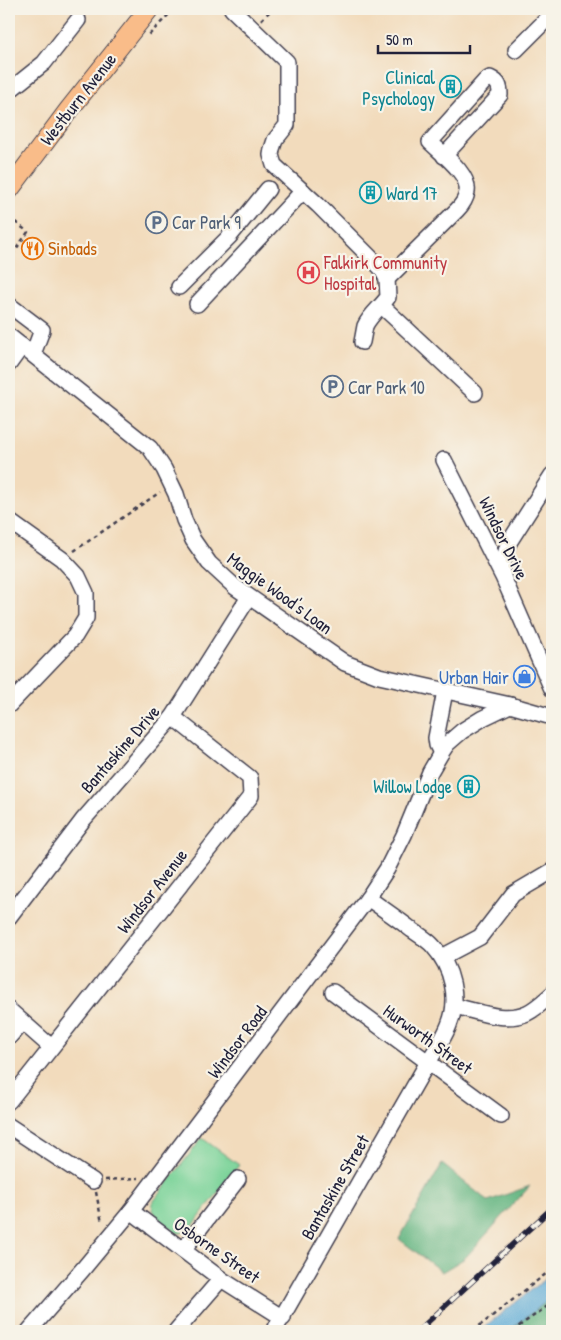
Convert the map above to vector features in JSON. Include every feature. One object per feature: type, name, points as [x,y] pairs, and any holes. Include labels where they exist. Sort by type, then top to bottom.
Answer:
[{"type":"main road","name":"Westburn Avenue","points":[[11,183],[149,9]]},
{"type":"street","points":[[239,11],[287,62],[287,126],[275,140],[271,155],[274,165],[381,268],[387,279],[388,297],[382,306],[371,316],[366,325],[362,342]]},
{"type":"street","points":[[516,50],[552,14]]},
{"type":"street","points":[[9,91],[44,63],[61,30],[78,20]]},
{"type":"street","points":[[387,279],[463,203],[468,190],[463,175],[444,156],[430,142],[485,81],[490,78],[496,80],[500,86],[500,95],[444,156]]},
{"type":"street","points":[[179,288],[229,237],[268,189]]},
{"type":"street","points":[[197,304],[303,191]]},
{"type":"street","points":[[229,237],[246,252]]},
{"type":"street","points":[[9,305],[42,330],[27,350],[9,364]]},
{"type":"street","points":[[382,306],[475,393]]},
{"type":"street","name":"Maggie Wood's Loan","points":[[9,336],[150,448],[164,468],[193,540],[209,563],[231,584],[249,597],[345,663],[379,676],[510,705],[552,717]]},
{"type":"street","name":"Windsor Drive","points":[[444,460],[503,577],[552,689]]},
{"type":"street","points":[[503,577],[503,563],[508,544],[552,475]]},
{"type":"street","points":[[9,521],[62,560],[78,576],[86,593],[86,618],[75,636],[10,700]]},
{"type":"street","name":"Bantaskine Drive","points":[[9,917],[83,820],[173,717],[249,597]]},
{"type":"street","points":[[441,753],[436,738],[445,691]]},
{"type":"street","name":"Windsor Road","points":[[29,1331],[131,1211],[368,898],[387,869],[430,772],[441,753],[462,731],[510,705]]},
{"type":"street","name":"Windsor Avenue","points":[[9,1101],[251,796],[250,778],[173,717]]},
{"type":"street","points":[[442,957],[480,937],[513,894],[552,871]]},
{"type":"street","points":[[368,898],[432,945],[442,957],[449,971],[454,1006],[498,1016],[513,1017],[527,1013],[552,994]]},
{"type":"street","name":"Hurworth Street","points":[[333,992],[501,1116]]},
{"type":"street","name":"Bantaskine Street","points":[[274,1331],[440,1044],[450,1024],[454,1006]]},
{"type":"street","points":[[9,1010],[51,1047]]},
{"type":"street","points":[[9,1037],[22,1022]]},
{"type":"street","points":[[9,1126],[93,1181]]},
{"type":"street","points":[[183,1250],[238,1178]]},
{"type":"street","name":"Osborne Street","points":[[131,1211],[222,1279],[283,1318]]},
{"type":"street","points":[[176,1331],[222,1279]]},
{"type":"path","points":[[9,217],[28,232],[9,259]]},
{"type":"path","points":[[9,251],[12,254]]},
{"type":"path","points":[[62,560],[171,484]]},
{"type":"path","points":[[106,1241],[93,1181],[158,1176]]},
{"type":"path","points":[[473,1331],[552,1269]]},
{"type":"path","points":[[512,1331],[552,1303]]},
{"type":"green space","points":[[202,1138],[239,1165],[192,1227],[181,1233],[176,1233],[156,1216],[153,1202]]},
{"type":"green space","points":[[442,1164],[488,1201],[530,1186],[465,1258],[442,1272],[399,1239]]},
{"type":"green space","points":[[552,1297],[552,1331],[509,1331]]},
{"type":"water","points":[[552,1274],[552,1297],[509,1331],[479,1331]]},
{"type":"railway","points":[[418,1331],[552,1208]]},
{"type":"place","name":"Clinical Psychology","points":[[451,87]]},
{"type":"place","name":"Ward 17","points":[[370,193]]},
{"type":"place","name":"Car Park 9","points":[[156,222]]},
{"type":"place","name":"Sinbads","points":[[32,248]]},
{"type":"place","name":"Falkirk Community Hospital","points":[[308,272]]},
{"type":"place","name":"Car Park 10","points":[[332,387]]},
{"type":"place","name":"Urban Hair","points":[[525,677]]},
{"type":"place","name":"Willow Lodge","points":[[468,786]]}]
